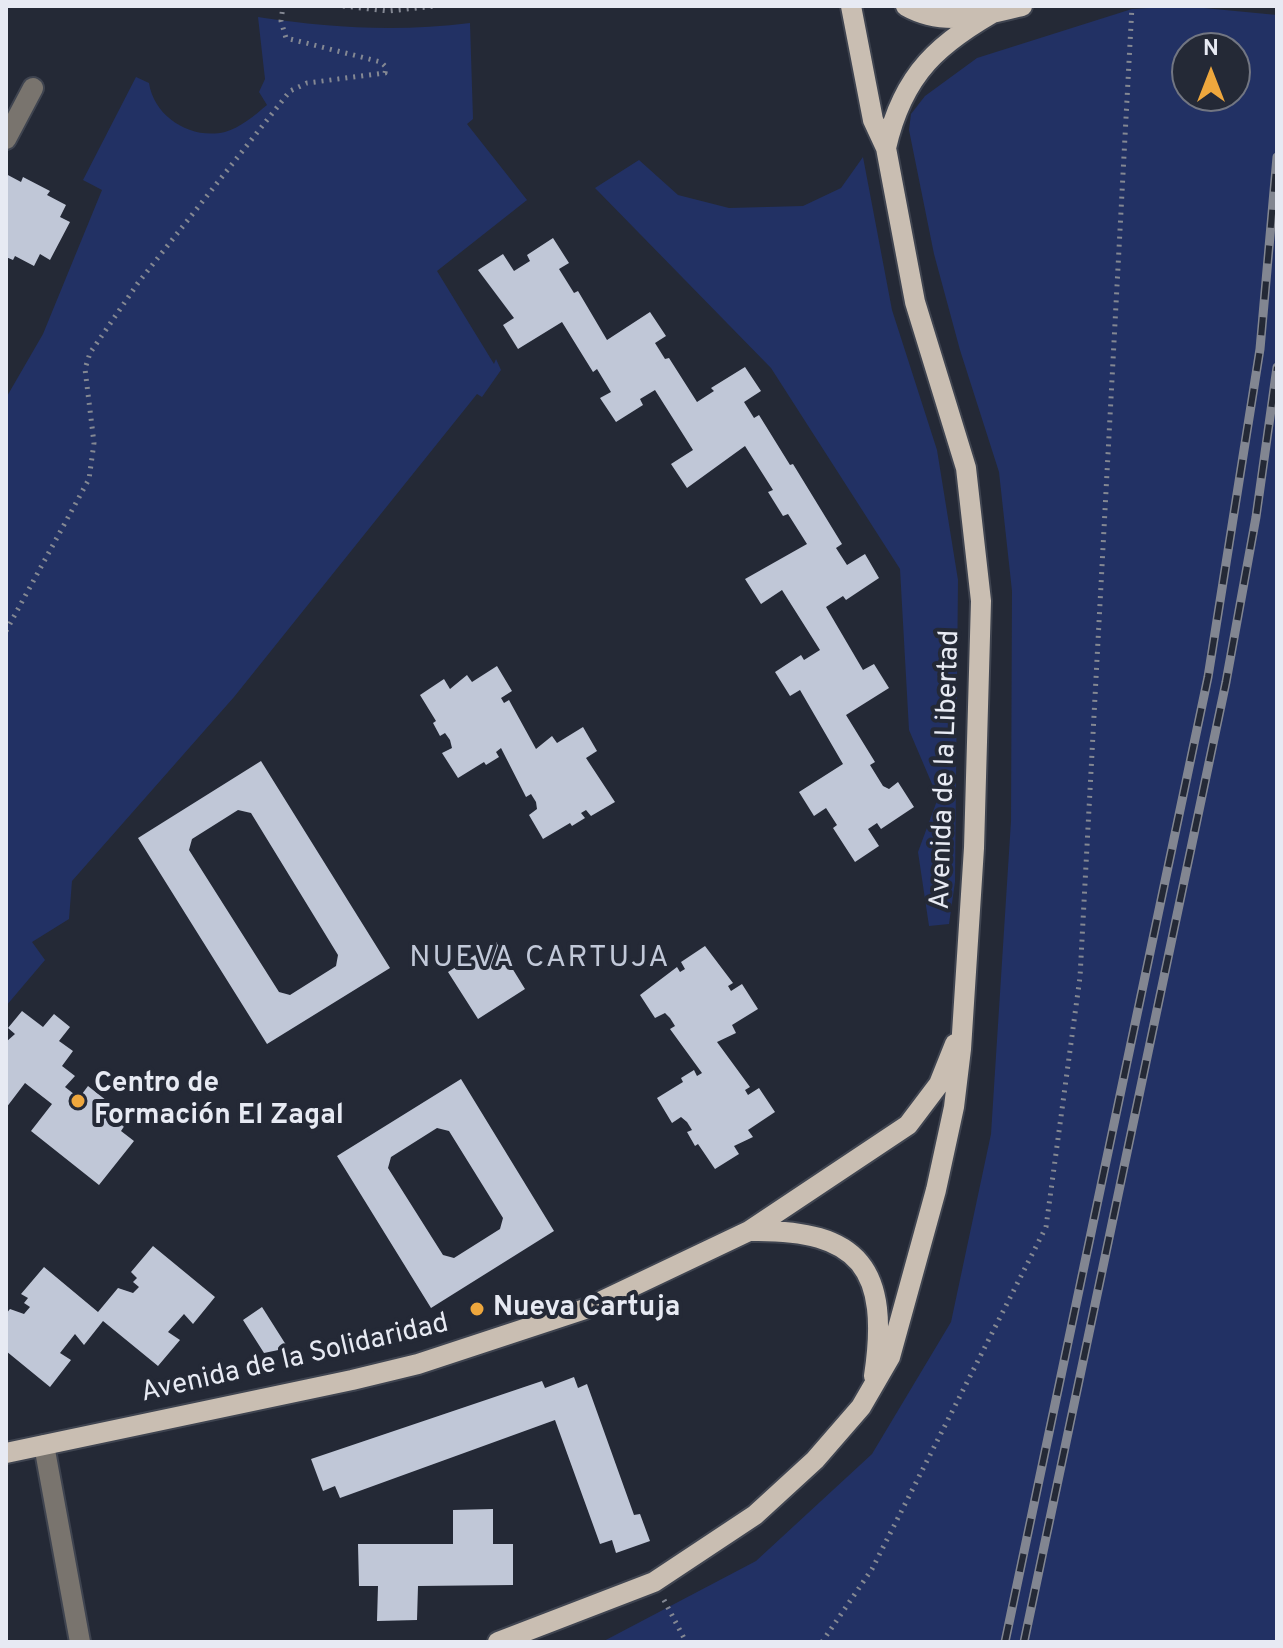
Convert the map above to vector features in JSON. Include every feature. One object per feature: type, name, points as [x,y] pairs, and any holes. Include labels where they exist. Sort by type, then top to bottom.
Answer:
[{"type":"main road","name":"Avenida de la Libertad","points":[[498,1642],[654,1582],[721,1540],[765,1507],[823,1452],[871,1392],[890,1357],[936,1190],[959,1078],[979,728],[982,639],[979,573],[966,468],[915,302],[886,148],[873,120],[851,6]]},
{"type":"main road","points":[[906,6],[919,14],[955,20],[1022,6]]},
{"type":"main road","name":"Avenida de la Libertad","points":[[886,148],[900,98],[915,75],[941,47],[998,10]]},
{"type":"main road","name":"Avenida de la Solidaridad","points":[[6,1453],[297,1394],[432,1359],[585,1309],[749,1231],[908,1125],[939,1084],[961,1025]]},
{"type":"main road","points":[[749,1231],[790,1230],[822,1239],[849,1253],[868,1271],[878,1294],[880,1318],[871,1392]]},
{"type":"street","points":[[6,139],[33,88]]},
{"type":"street","points":[[44,1445],[80,1642]]},
{"type":"path","points":[[6,631],[89,479],[94,443],[85,369],[90,353],[122,307],[290,91],[307,83],[385,73],[386,67],[381,62],[286,38],[281,21],[283,6]]},
{"type":"path","points":[[343,6],[388,11],[436,6]]},
{"type":"path","points":[[822,1642],[872,1569],[1046,1227],[1080,977],[1132,6]]},
{"type":"path","points":[[654,1582],[686,1642]]},
{"type":"shaded area","points":[[1183,6],[1277,15],[1277,1642],[602,1642],[756,1561],[872,1454],[951,1322],[991,1134],[1011,821],[1012,591],[999,472],[960,350],[934,254],[909,130],[911,114],[925,96],[977,58],[1132,9]]},
{"type":"shaded area","points":[[258,17],[364,28],[470,23],[473,119],[467,124],[527,200],[437,271],[494,364],[496,359],[501,370],[482,397],[477,394],[234,697],[72,881],[69,919],[32,942],[45,960],[6,1006],[6,398],[43,334],[102,190],[83,180],[136,77],[149,83],[152,95],[166,116],[187,129],[212,134],[236,128],[267,105],[259,92],[265,79]]},
{"type":"shaded area","points":[[863,157],[892,310],[937,450],[958,580],[955,882],[949,924],[929,926],[918,852],[938,798],[909,730],[900,569],[771,368],[595,188],[639,160],[678,195],[729,208],[803,206],[841,188]]},
{"type":"building","points":[[6,174],[21,182],[23,177],[50,191],[47,195],[66,205],[60,217],[70,222],[50,260],[40,254],[34,266],[15,256],[13,260],[6,257]]},
{"type":"building","points":[[553,238],[569,263],[559,269],[574,293],[578,291],[607,340],[650,312],[666,336],[655,343],[665,359],[669,358],[697,402],[714,391],[711,388],[745,367],[761,391],[744,402],[754,418],[759,415],[790,465],[793,464],[842,544],[836,548],[847,565],[865,554],[879,578],[846,600],[843,596],[826,607],[863,670],[874,664],[889,688],[846,715],[875,762],[870,765],[883,786],[889,789],[898,782],[914,807],[881,829],[877,823],[868,829],[879,846],[855,862],[833,828],[837,825],[826,808],[814,816],[799,792],[843,764],[800,690],[790,696],[775,672],[801,655],[804,660],[820,650],[782,590],[761,604],[745,579],[807,544],[788,514],[783,516],[768,492],[773,490],[745,446],[687,488],[671,464],[693,450],[655,390],[640,399],[643,405],[616,422],[600,398],[611,392],[597,369],[593,372],[562,322],[518,349],[503,325],[514,318],[478,270],[503,254],[514,271],[530,261],[527,255]]},
{"type":"building","points":[[497,666],[512,691],[501,698],[504,703],[509,700],[536,749],[552,736],[557,743],[583,727],[597,751],[586,758],[615,802],[591,816],[586,810],[581,813],[585,818],[543,839],[529,815],[537,809],[536,802],[531,794],[526,797],[501,748],[496,752],[499,757],[458,778],[442,753],[452,748],[450,740],[445,733],[440,736],[433,723],[436,721],[420,695],[444,679],[450,689],[467,675],[472,682]]},
{"type":"building","points":[[261,761],[390,968],[267,1044],[138,838]],"holes":[[[238,810],[251,813],[338,955],[336,966],[290,995],[279,992],[189,850],[192,839]]]},
{"type":"building","points":[[496,942],[525,989],[478,1019],[448,972]]},
{"type":"building","points":[[705,946],[733,983],[728,986],[731,991],[742,984],[758,1009],[732,1025],[736,1033],[717,1042],[750,1087],[745,1090],[748,1095],[759,1088],[775,1112],[748,1130],[753,1137],[734,1146],[739,1154],[715,1169],[698,1144],[695,1146],[687,1132],[692,1130],[687,1122],[681,1117],[672,1123],[657,1098],[683,1082],[681,1078],[694,1070],[697,1076],[702,1073],[670,1029],[675,1026],[670,1018],[665,1013],[655,1018],[640,995],[677,967],[680,972],[685,969],[681,962]]},
{"type":"building","name":"Centro de Formación El Zagal","points":[[22,1011],[43,1027],[54,1014],[70,1027],[59,1041],[73,1051],[62,1066],[75,1076],[65,1087],[79,1098],[88,1086],[116,1108],[112,1114],[125,1125],[121,1131],[134,1141],[99,1185],[31,1131],[52,1104],[25,1083],[6,1108],[6,1042],[15,1034],[8,1028]]},
{"type":"building","points":[[461,1079],[554,1231],[431,1308],[337,1156]],"holes":[[[437,1128],[449,1131],[503,1218],[500,1229],[454,1258],[443,1255],[388,1168],[391,1157]]]},
{"type":"building","points":[[153,1246],[215,1297],[193,1324],[184,1314],[168,1332],[180,1340],[158,1366],[103,1321],[84,1345],[75,1334],[60,1353],[71,1360],[50,1387],[6,1351],[6,1314],[10,1309],[24,1314],[30,1307],[24,1303],[28,1298],[21,1294],[44,1267],[98,1312],[118,1288],[133,1293],[139,1287],[133,1282],[137,1278],[131,1272]]},
{"type":"building","points":[[262,1307],[288,1348],[264,1353],[243,1320]]},
{"type":"building","points":[[574,1377],[578,1388],[587,1384],[634,1515],[640,1514],[650,1541],[616,1553],[612,1540],[600,1544],[555,1420],[340,1498],[335,1486],[323,1491],[311,1459],[542,1381],[545,1388]]},
{"type":"building","points":[[493,1509],[493,1544],[513,1544],[513,1585],[418,1586],[417,1620],[377,1621],[378,1586],[359,1586],[358,1544],[453,1544],[453,1510]]},
{"type":"railway","points":[[1005,1642],[1208,677],[1260,349],[1277,157]]},
{"type":"railway","points":[[1024,1642],[1226,682],[1256,517],[1277,367]]},
{"type":"place","name":"Centro de Formación El Zagal","points":[[78,1101]]},
{"type":"place","name":"Nueva Cartuja","points":[[477,1309]]},
{"type":"district","name":"NUEVA CARTUJA","points":[[540,960]]}]
